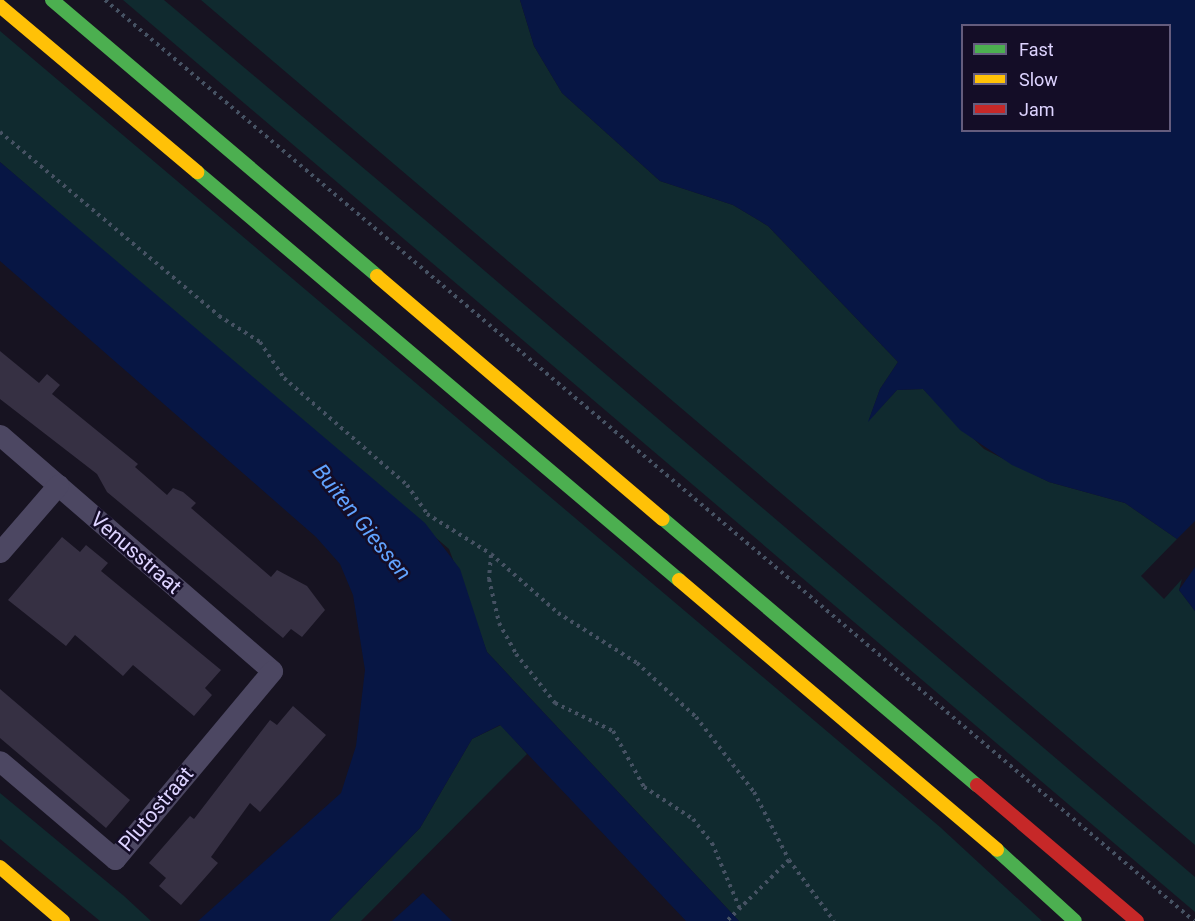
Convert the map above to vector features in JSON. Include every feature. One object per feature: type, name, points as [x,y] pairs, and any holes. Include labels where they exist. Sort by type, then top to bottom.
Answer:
[{"type":"main road","points":[[52,0],[1137,921]]},
{"type":"main road","points":[[0,6],[986,839],[1075,921]]},
{"type":"main road","points":[[0,867],[63,921]]},
{"type":"street","name":"Venusstraat","points":[[0,435],[272,671]]},
{"type":"street","points":[[0,552],[58,485]]},
{"type":"street","name":"Plutostraat","points":[[0,761],[115,859],[272,671]]},
{"type":"path","points":[[105,0],[1194,921]]},
{"type":"path","points":[[0,132],[219,316],[260,342],[284,378],[407,485],[427,514],[491,554],[558,613],[637,663],[696,717],[754,792],[789,860],[834,921]]},
{"type":"path","points":[[491,554],[489,579],[499,623],[516,654],[555,703],[613,731],[644,787],[693,819],[712,843],[740,909]]},
{"type":"path","points":[[727,921],[789,860]]},
{"type":"green space","points":[[123,0],[164,0],[431,225],[1195,877],[1195,912]]},
{"type":"green space","points":[[201,0],[520,0],[534,46],[562,93],[660,181],[733,205],[768,226],[898,362],[880,389],[869,420],[897,390],[923,389],[984,449],[1049,482],[1125,503],[1177,539],[1141,576],[1164,599],[1182,579],[1179,590],[1195,611],[1195,845]]},
{"type":"green space","points":[[0,31],[940,827],[1042,921],[739,921],[487,652],[449,549],[0,162]]},
{"type":"green space","points":[[501,725],[527,754],[361,921],[329,921],[420,828],[472,739]]},
{"type":"green space","points":[[0,793],[151,921],[100,921],[0,839]]},
{"type":"water","points":[[520,0],[1195,0],[1195,521],[1177,539],[1125,503],[1049,482],[1012,465],[960,430],[923,389],[897,390],[868,422],[880,389],[898,362],[768,226],[733,205],[660,181],[562,93],[534,46]]},
{"type":"water","name":"Buiten Giessen","points":[[0,162],[425,523],[460,569],[487,652],[739,921],[686,921],[500,725],[472,739],[420,828],[329,921],[198,921],[341,793],[356,746],[365,670],[353,595],[340,564],[316,537],[0,261]]},
{"type":"water","points":[[1195,567],[1195,611],[1179,590]]},
{"type":"water","points":[[423,893],[452,921],[392,921]]},
{"type":"building","points":[[0,351],[39,383],[47,374],[60,385],[52,394],[138,464],[135,467],[167,495],[173,488],[183,492],[196,503],[191,508],[271,577],[277,570],[307,586],[325,610],[302,637],[291,629],[283,638],[107,492],[97,474],[0,399]]},
{"type":"building","points":[[62,537],[80,552],[86,545],[108,563],[101,571],[221,670],[205,688],[212,695],[194,716],[133,665],[123,676],[75,635],[66,646],[8,600]]},
{"type":"building","points":[[0,689],[130,800],[106,828],[0,738]]},
{"type":"building","points":[[293,706],[326,735],[260,812],[250,803],[211,857],[218,863],[181,905],[159,886],[166,878],[149,863],[190,816],[194,819],[270,720],[277,725]]},
{"type":"traffic: fast","points":[[52,0],[377,276]]},
{"type":"traffic: fast","points":[[197,172],[679,580]]},
{"type":"traffic: fast","points":[[663,519],[977,785]]},
{"type":"traffic: fast","points":[[997,850],[1075,921]]},
{"type":"traffic: slow","points":[[0,6],[197,172]]},
{"type":"traffic: slow","points":[[377,276],[663,519]]},
{"type":"traffic: slow","points":[[679,580],[997,850]]},
{"type":"traffic: slow","points":[[0,867],[63,921]]},
{"type":"traffic: jam","points":[[977,785],[1137,921]]}]
